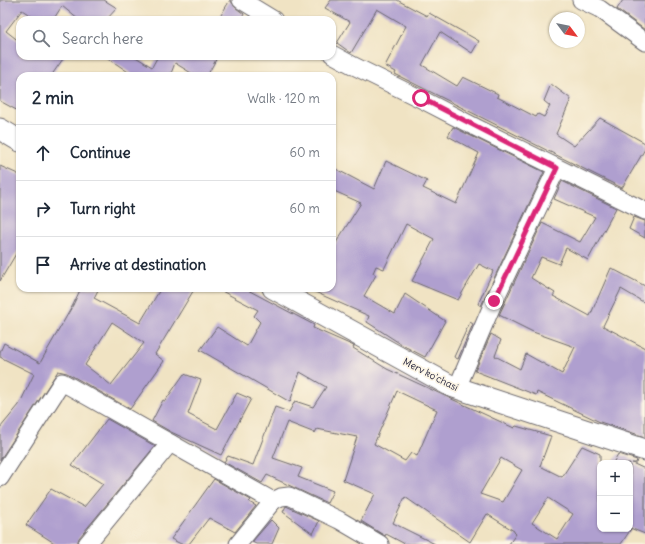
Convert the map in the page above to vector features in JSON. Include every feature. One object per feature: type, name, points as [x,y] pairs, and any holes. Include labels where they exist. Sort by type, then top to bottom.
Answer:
[{"type":"street","points":[[241,0],[267,16]]},
{"type":"street","points":[[581,0],[600,9],[645,42]]},
{"type":"street","points":[[336,56],[645,211]]},
{"type":"street","points":[[0,129],[16,139]]},
{"type":"street","points":[[457,388],[494,301],[557,168]]},
{"type":"street","name":"Merv ko'chasi","points":[[280,292],[451,386],[645,450]]},
{"type":"street","points":[[0,478],[62,382],[274,501]]},
{"type":"street","points":[[87,544],[170,443]]},
{"type":"street","points":[[238,544],[274,501],[281,497],[289,496],[339,520],[380,544]]},
{"type":"building","points":[[0,0],[104,0],[117,8],[110,16],[74,16],[62,6],[56,16],[31,16],[22,10],[6,31],[16,39],[16,60],[62,60],[54,72],[16,72],[16,110],[0,101]]},
{"type":"building","points":[[230,0],[236,8],[244,14],[243,16],[220,16]]},
{"type":"building","points":[[331,0],[397,0],[427,16],[429,13],[479,41],[472,53],[440,32],[422,65],[457,86],[463,77],[498,94],[497,97],[536,117],[538,114],[544,117],[550,106],[544,101],[551,84],[571,99],[556,134],[574,146],[600,118],[645,143],[645,149],[622,188],[395,74],[396,72],[385,66],[406,26],[377,9],[351,53],[337,43],[350,22],[325,8]]},
{"type":"building","points":[[623,0],[645,0],[645,30],[617,9]]},
{"type":"building","points":[[111,60],[141,60],[152,67],[156,60],[216,60],[209,72],[190,72],[175,63],[172,72],[128,72]]},
{"type":"building","points":[[453,127],[544,172],[481,306],[478,304],[493,271],[479,264],[458,300],[412,281],[434,239],[406,224],[384,269],[376,266],[373,273],[376,275],[364,296],[395,314],[405,294],[445,321],[425,357],[404,346],[367,322],[369,316],[315,292],[336,292],[336,243],[361,203],[336,192],[336,169],[374,189],[386,161],[427,181],[423,188],[456,204],[479,153],[448,136]]},
{"type":"building","points":[[0,166],[16,173],[16,254],[0,281]]},
{"type":"building","points":[[562,181],[616,208],[588,260],[566,248],[559,264],[541,257],[531,278],[555,293],[553,296],[590,316],[611,268],[645,286],[645,303],[621,289],[603,326],[645,348],[645,437],[600,422],[537,392],[536,395],[475,371],[491,334],[501,340],[495,356],[520,369],[526,354],[562,374],[575,347],[533,332],[499,315],[542,223],[580,242],[595,217],[554,199]]},
{"type":"building","points":[[634,217],[645,221],[645,238],[629,229]]},
{"type":"building","points":[[79,292],[97,292],[94,298],[140,323],[159,292],[193,292],[155,354],[164,361],[130,409],[67,373],[58,371],[0,460],[0,428],[19,405],[34,374],[0,357],[0,352],[4,343],[40,363]],"holes":[[[112,322],[144,343],[111,385],[85,365]]]},
{"type":"building","points":[[224,292],[252,292],[314,325],[313,328],[354,346],[353,348],[387,369],[514,428],[516,426],[551,436],[540,466],[562,477],[582,446],[600,454],[600,460],[597,460],[597,532],[629,532],[621,544],[509,544],[516,534],[514,531],[487,514],[470,542],[405,497],[393,523],[435,544],[405,544],[386,534],[385,536],[361,521],[375,494],[343,480],[357,437],[317,429],[315,433],[287,422],[273,458],[302,468],[298,477],[333,491],[327,503],[267,475],[262,483],[224,462],[228,456],[253,465],[275,407],[289,412],[295,401],[313,407],[326,387],[300,372],[290,402],[200,350],[217,327],[247,346],[260,322],[254,316],[258,310]],"holes":[[[397,391],[437,410],[417,456],[411,453],[405,461],[374,444]],[[501,458],[522,470],[503,502],[480,494]],[[548,498],[573,514],[557,539],[532,523]]]},
{"type":"building","points":[[470,322],[473,324],[458,359],[454,357]]},
{"type":"building","points":[[184,374],[201,380],[188,414],[217,429],[237,393],[251,399],[221,455],[171,432],[152,421],[163,400],[165,401]]},
{"type":"building","points":[[107,419],[155,446],[79,538],[77,544],[56,544],[26,525],[51,489],[84,507],[103,484],[72,465]]},
{"type":"building","points":[[618,454],[637,460],[636,463],[633,463],[633,460],[615,460]]},
{"type":"building","points":[[633,463],[645,469],[645,534],[633,529]]},
{"type":"building","points":[[214,479],[251,500],[249,502],[256,506],[235,532],[209,518],[189,544],[181,544],[171,539]]},
{"type":"building","points":[[286,506],[319,521],[313,534],[283,512]]},
{"type":"building","points":[[271,520],[279,528],[272,544],[256,544],[252,542]]},
{"type":"route","points":[[421,98],[557,168],[494,301]]}]
